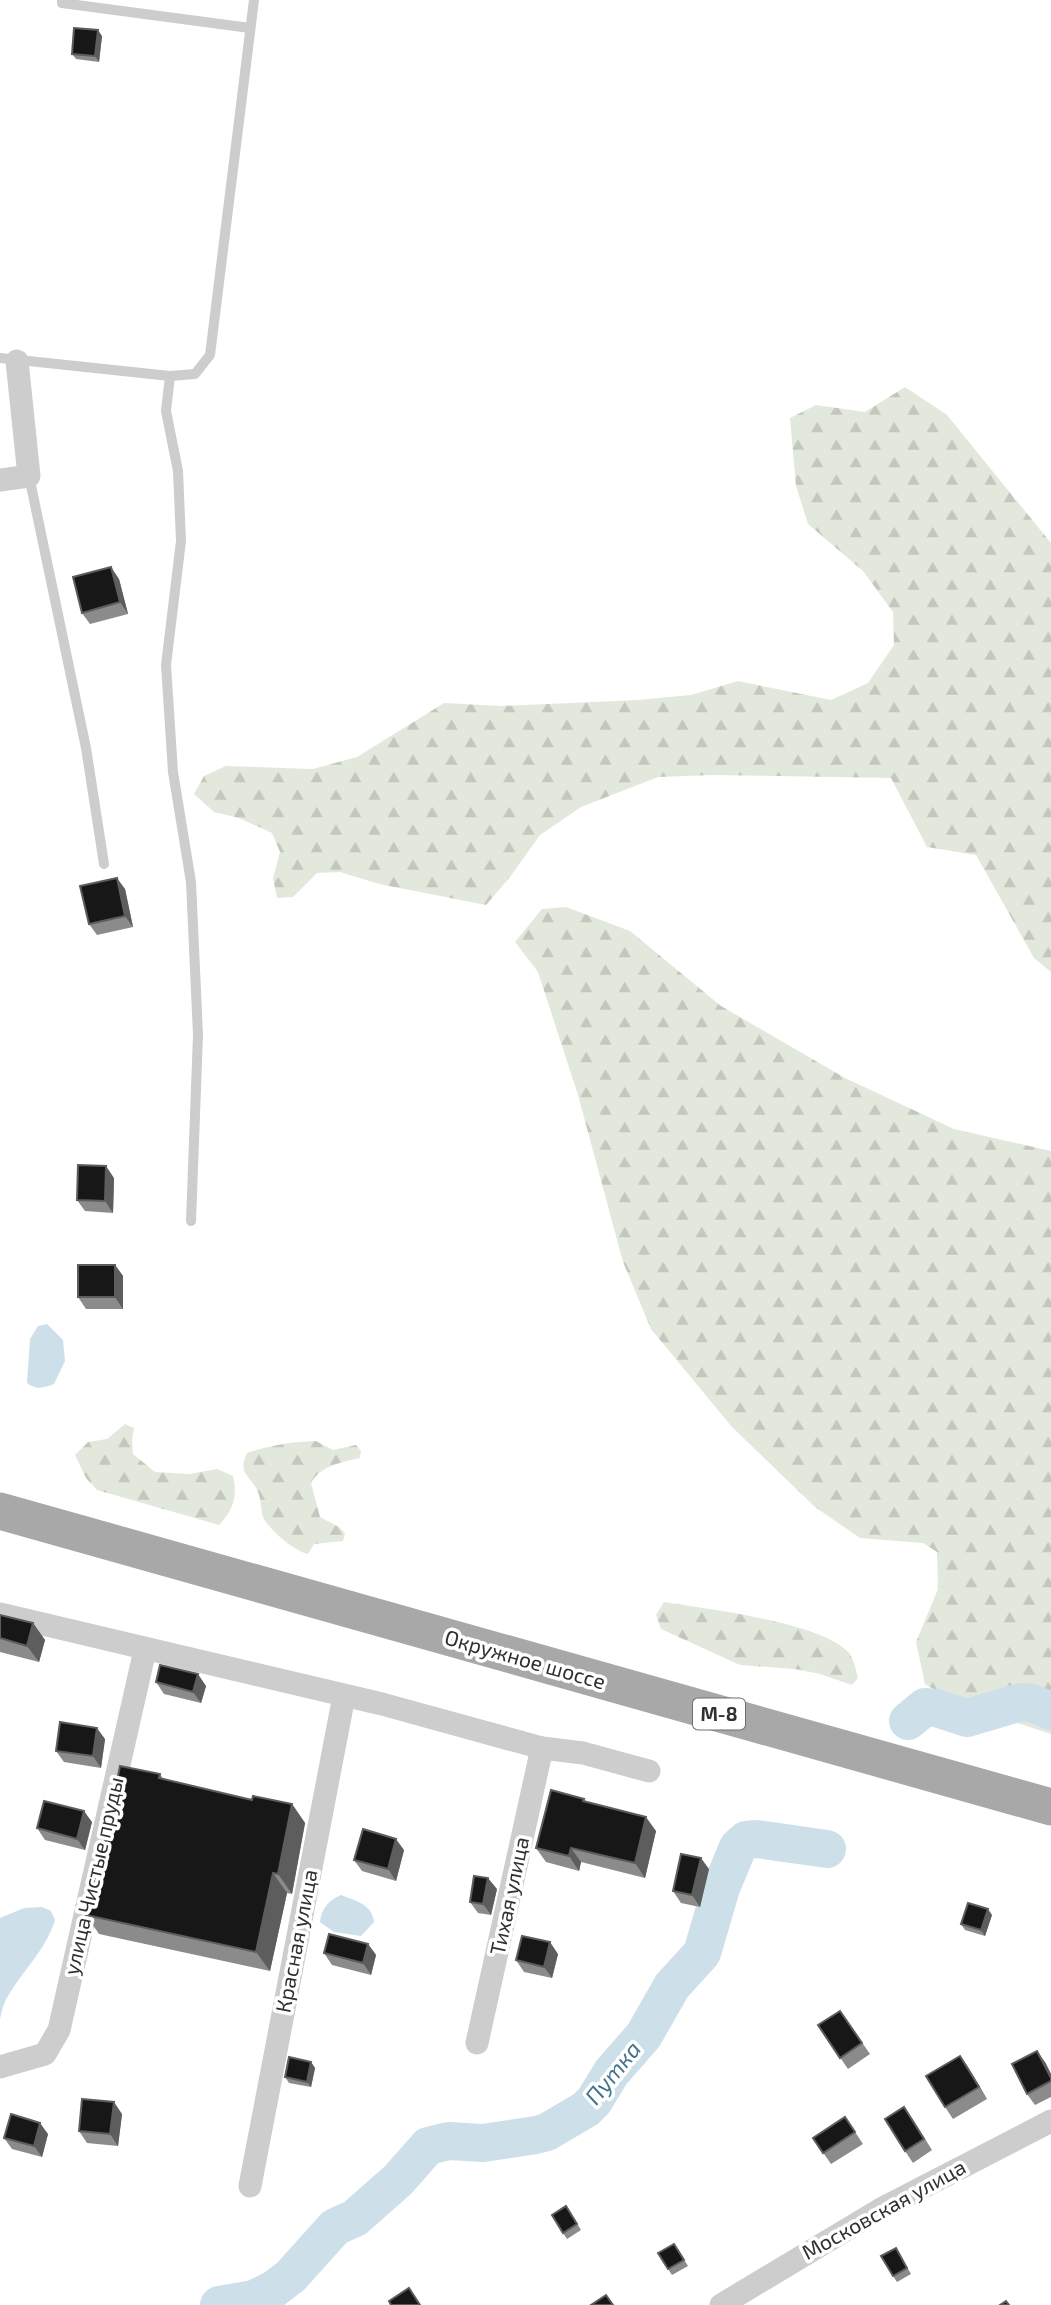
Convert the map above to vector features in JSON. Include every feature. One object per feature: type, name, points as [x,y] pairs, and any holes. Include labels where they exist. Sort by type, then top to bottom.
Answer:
[{"type":"main road","name":"Окружное шоссе","points":[[0,1511],[1051,1807]]},
{"type":"street","points":[[0,480],[29,476],[8,359]]},
{"type":"street","points":[[0,1614],[344,1696],[542,1748],[583,1753],[649,1771]]},
{"type":"street","name":"улица Чистые пруды","points":[[0,2067],[45,2054],[59,2030],[145,1650]]},
{"type":"street","name":"Красная улица","points":[[250,2186],[344,1696]]},
{"type":"street","name":"Тихая улица","points":[[477,2043],[542,1748]]},
{"type":"street","name":"Московская улица","points":[[721,2305],[881,2209],[1051,2121]]},
{"type":"lane","points":[[62,0],[62,3],[250,28]]},
{"type":"lane","points":[[8,359],[170,376],[195,374],[210,355],[254,0]]},
{"type":"lane","points":[[170,376],[166,411],[178,471],[181,541],[166,665],[173,772],[191,882],[198,1035],[191,1221]]},
{"type":"lane","points":[[29,476],[86,748],[104,863]]},
{"type":"green space","points":[[905,387],[947,415],[1051,543],[1051,972],[1034,958],[976,855],[927,847],[891,778],[712,775],[658,777],[581,807],[540,835],[486,905],[379,884],[340,872],[317,873],[293,897],[277,898],[273,878],[280,852],[272,833],[239,818],[214,812],[194,794],[204,776],[226,766],[313,769],[357,757],[444,703],[501,706],[638,700],[691,695],[738,681],[831,700],[868,683],[894,645],[893,612],[863,571],[808,524],[796,486],[790,418],[816,405],[865,412]]},
{"type":"green space","points":[[566,907],[630,931],[721,1006],[845,1078],[954,1129],[1051,1151],[1051,1734],[956,1703],[925,1684],[916,1642],[938,1589],[937,1552],[923,1543],[860,1538],[815,1507],[732,1427],[651,1329],[623,1262],[578,1095],[538,972],[515,942],[542,909]]},
{"type":"green space","points":[[125,1424],[134,1428],[133,1454],[155,1472],[190,1474],[217,1469],[233,1476],[233,1503],[219,1525],[97,1490],[86,1478],[75,1455],[88,1442],[107,1439]]},
{"type":"green space","points":[[316,1441],[333,1450],[356,1445],[361,1451],[360,1458],[339,1463],[320,1472],[311,1483],[320,1517],[345,1533],[343,1541],[314,1544],[308,1554],[290,1545],[268,1524],[263,1516],[258,1492],[243,1466],[247,1453],[281,1444]]},
{"type":"green space","points":[[664,1602],[762,1618],[815,1633],[835,1642],[849,1653],[858,1678],[852,1685],[795,1669],[740,1665],[661,1629],[656,1615]]},
{"type":"water","points":[[47,1324],[63,1340],[65,1361],[54,1384],[37,1387],[27,1383],[30,1339],[38,1326]]},
{"type":"water","points":[[341,1895],[367,1907],[373,1916],[374,1922],[361,1936],[334,1932],[320,1922],[326,1906]]},
{"type":"water","points":[[42,1907],[51,1911],[55,1920],[51,1931],[6,2000],[0,2019],[0,1918],[24,1908]]},
{"type":"building","points":[[74,28],[98,30],[95,56],[72,54]]},
{"type":"building","points":[[111,567],[120,602],[82,613],[73,577]]},
{"type":"building","points":[[117,878],[125,916],[89,924],[80,886]]},
{"type":"building","points":[[78,1165],[106,1166],[105,1201],[77,1200]]},
{"type":"building","points":[[78,1265],[115,1265],[115,1297],[78,1297]]},
{"type":"building","points":[[0,1615],[33,1623],[27,1646],[0,1638]]},
{"type":"building","points":[[160,1665],[198,1674],[193,1692],[156,1682]]},
{"type":"building","points":[[60,1722],[97,1728],[93,1756],[56,1751]]},
{"type":"building","points":[[120,1766],[160,1774],[159,1778],[252,1800],[253,1796],[292,1804],[278,1874],[273,1873],[256,1952],[86,1915],[100,1849],[103,1850]]},
{"type":"building","points":[[551,1790],[646,1817],[635,1863],[571,1848],[569,1856],[536,1848]]},
{"type":"building","points":[[44,1801],[84,1811],[77,1839],[37,1828]]},
{"type":"building","points":[[363,1829],[396,1839],[388,1869],[354,1860]]},
{"type":"building","points":[[681,1854],[701,1858],[692,1895],[673,1891]]},
{"type":"building","points":[[474,1876],[488,1878],[483,1904],[470,1902]]},
{"type":"building","points":[[968,1903],[988,1909],[981,1930],[961,1924]]},
{"type":"building","points":[[329,1934],[368,1944],[363,1963],[324,1953]]},
{"type":"building","points":[[522,1936],[550,1942],[544,1967],[516,1960]]},
{"type":"building","points":[[840,2011],[862,2043],[840,2058],[818,2025]]},
{"type":"building","points":[[1037,2051],[1051,2081],[1027,2094],[1012,2064]]},
{"type":"building","points":[[960,2056],[979,2087],[945,2107],[926,2076]]},
{"type":"building","points":[[289,2057],[311,2062],[307,2082],[285,2077]]},
{"type":"building","points":[[82,2099],[114,2102],[110,2134],[79,2131]]},
{"type":"building","points":[[904,2107],[924,2139],[905,2151],[885,2119]]},
{"type":"building","points":[[11,2114],[40,2123],[34,2146],[4,2138]]},
{"type":"building","points":[[845,2117],[855,2132],[823,2153],[813,2138]]},
{"type":"building","points":[[566,2206],[577,2224],[563,2233],[552,2215]]},
{"type":"building","points":[[674,2244],[684,2260],[668,2269],[658,2253]]},
{"type":"building","points":[[896,2248],[907,2268],[893,2276],[881,2256]]},
{"type":"building","points":[[409,2288],[420,2305],[391,2305],[389,2301]]},
{"type":"building","points":[[606,2295],[613,2305],[591,2305]]},
{"type":"waterway","name":"Путка","points":[[908,1721],[925,1707],[967,1718],[1021,1702],[1032,1703],[1051,1711]]},
{"type":"waterway","name":"Путка","points":[[219,2305],[254,2299],[274,2289],[291,2276],[335,2227],[355,2218],[398,2180],[428,2146],[449,2141],[483,2143],[536,2135],[547,2132],[586,2109],[611,2073],[644,2035],[672,1986],[702,1953],[721,1888],[738,1847],[746,1840],[757,1839],[827,1849]]}]
